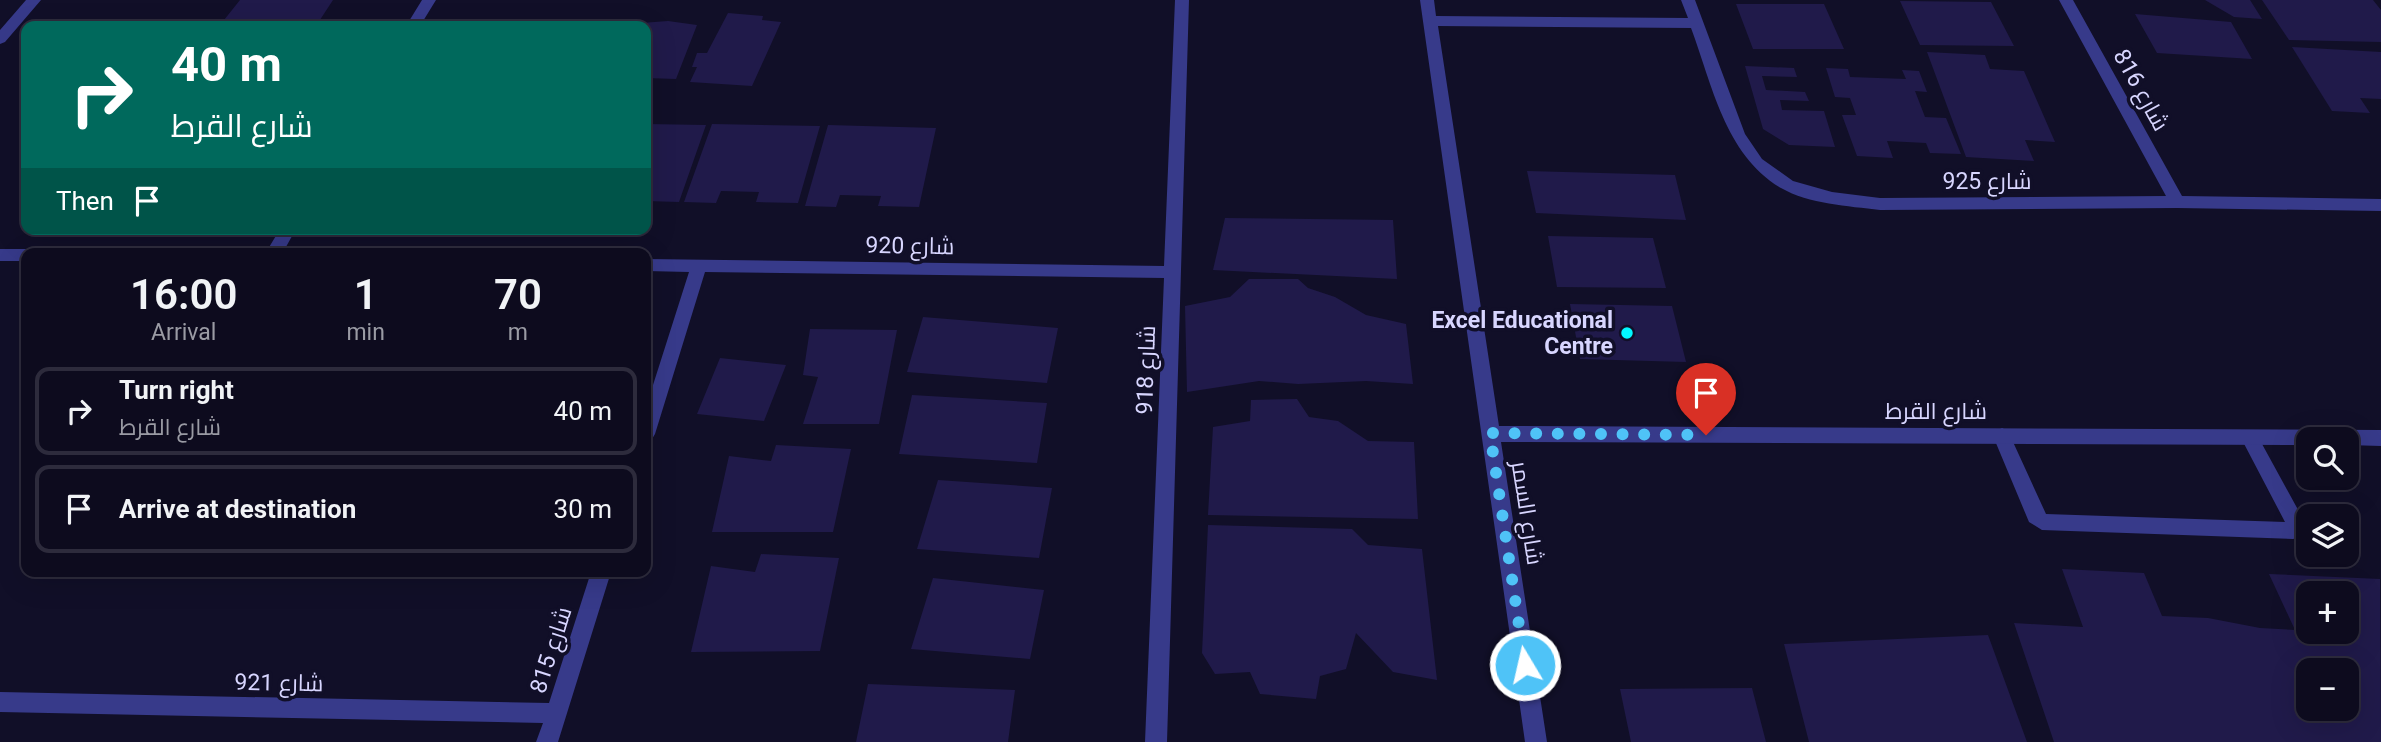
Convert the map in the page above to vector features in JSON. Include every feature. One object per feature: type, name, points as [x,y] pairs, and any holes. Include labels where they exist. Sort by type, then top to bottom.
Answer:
[{"type":"street","points":[[0,39],[34,0]]},
{"type":"street","points":[[416,21],[429,0]]},
{"type":"street","name":"شارع 918","points":[[1156,742],[1182,0]]},
{"type":"street","name":"شارع السمر","points":[[1427,0],[1536,742]]},
{"type":"street","name":"شارع 925","points":[[1688,0],[1694,23],[1738,135],[1757,163],[1788,185],[1832,198],[1880,204],[2177,202],[2381,205]]},
{"type":"street","name":"شارع 816","points":[[2066,0],[2177,202]]},
{"type":"street","points":[[1431,21],[1694,23]]},
{"type":"street","points":[[0,255],[21,255]]},
{"type":"street","name":"شارع 920","points":[[651,265],[1174,272]]},
{"type":"street","points":[[651,418],[699,266]]},
{"type":"street","name":"شارع القرط","points":[[1490,433],[2381,438]]},
{"type":"street","points":[[2002,436],[2036,516],[2042,522],[2293,531],[2295,523],[2250,438]]},
{"type":"street","name":"شارع 815","points":[[547,742],[599,577]]},
{"type":"street","name":"شارع 921","points":[[0,702],[556,713]]},
{"type":"building","points":[[240,0],[333,0],[319,21],[223,21]]},
{"type":"building","points":[[2205,0],[2250,0],[2262,19],[2234,17]]},
{"type":"building","points":[[2262,0],[2373,0],[2381,10],[2381,42],[2289,40]]},
{"type":"building","points":[[1900,1],[1991,2],[2014,46],[1920,45]]},
{"type":"building","points":[[1736,4],[1824,4],[1844,49],[1753,49]]},
{"type":"building","points":[[728,13],[763,16],[762,20],[781,22],[752,86],[690,82],[697,67],[692,67],[697,53],[707,53]]},
{"type":"building","points":[[2135,14],[2231,22],[2252,59],[2157,53]]},
{"type":"building","points":[[668,21],[697,25],[676,79],[651,78],[651,22]]},
{"type":"building","points":[[2292,47],[2381,52],[2381,99],[2360,98],[2370,113],[2332,111]]},
{"type":"building","points":[[1927,52],[1985,55],[1990,69],[2024,71],[2055,142],[2025,140],[2034,161],[1966,157]]},
{"type":"building","points":[[1745,66],[1794,68],[1797,77],[1762,76],[1766,90],[1805,92],[1809,101],[1780,100],[1782,110],[1824,111],[1835,147],[1789,145],[1763,129]]},
{"type":"building","points":[[1826,68],[1848,69],[1850,77],[1906,79],[1902,70],[1919,71],[1927,92],[1915,91],[1925,117],[1946,118],[1961,154],[1930,153],[1926,143],[1887,141],[1893,158],[1857,156],[1842,115],[1856,115],[1850,98],[1835,97]]},
{"type":"building","points":[[651,124],[706,125],[679,202],[651,201]]},
{"type":"building","points":[[712,124],[820,126],[798,203],[756,202],[759,192],[721,191],[716,203],[684,202]]},
{"type":"building","points":[[828,125],[936,128],[919,207],[878,206],[881,196],[840,195],[836,207],[805,206]]},
{"type":"building","points":[[1527,171],[1675,175],[1686,220],[1536,213]]},
{"type":"building","points":[[1225,218],[1393,220],[1397,279],[1213,270]]},
{"type":"building","points":[[1548,236],[1653,238],[1666,288],[1557,287]]},
{"type":"building","points":[[1249,279],[1298,279],[1308,288],[1335,297],[1366,315],[1406,324],[1413,384],[1366,381],[1298,384],[1259,381],[1187,392],[1185,306],[1230,297]]},
{"type":"building","name":"Excel Educational Centre","points":[[1570,304],[1672,306],[1686,362],[1580,359]]},
{"type":"building","points":[[923,317],[1058,328],[1047,383],[907,372]]},
{"type":"building","points":[[810,329],[897,330],[879,424],[803,424],[818,377],[803,375]]},
{"type":"building","points":[[720,358],[786,365],[764,421],[697,414]]},
{"type":"building","points":[[912,395],[1047,403],[1037,463],[899,454]]},
{"type":"building","points":[[1297,399],[1309,417],[1338,421],[1368,441],[1414,442],[1418,519],[1208,515],[1213,427],[1250,421],[1251,400]]},
{"type":"building","points":[[776,445],[851,449],[833,532],[712,532],[729,456],[771,461]]},
{"type":"building","points":[[938,480],[1052,488],[1039,558],[917,549]]},
{"type":"building","points":[[1208,525],[1352,529],[1368,545],[1422,549],[1437,680],[1393,672],[1356,633],[1346,669],[1320,676],[1316,699],[1260,694],[1250,672],[1215,674],[1202,653]]},
{"type":"building","points":[[761,554],[839,558],[820,651],[691,652],[711,566],[755,572]]},
{"type":"building","points":[[2062,569],[2144,573],[2162,616],[2208,618],[2260,628],[2295,630],[2269,574],[2380,579],[2381,742],[2054,742],[2014,623],[2083,627]]},
{"type":"building","points":[[933,578],[1044,590],[1030,659],[911,649]]},
{"type":"building","points":[[1988,635],[2027,742],[1809,742],[1784,644]]},
{"type":"building","points":[[868,684],[1015,690],[1008,742],[856,742]]},
{"type":"building","points":[[1752,688],[1766,742],[1631,742],[1620,689]]},
{"type":"place","name":"Excel Educational Centre","points":[[1627,333]]},
{"type":"route","points":[[1525,665],[1490,433],[1706,435]]}]
